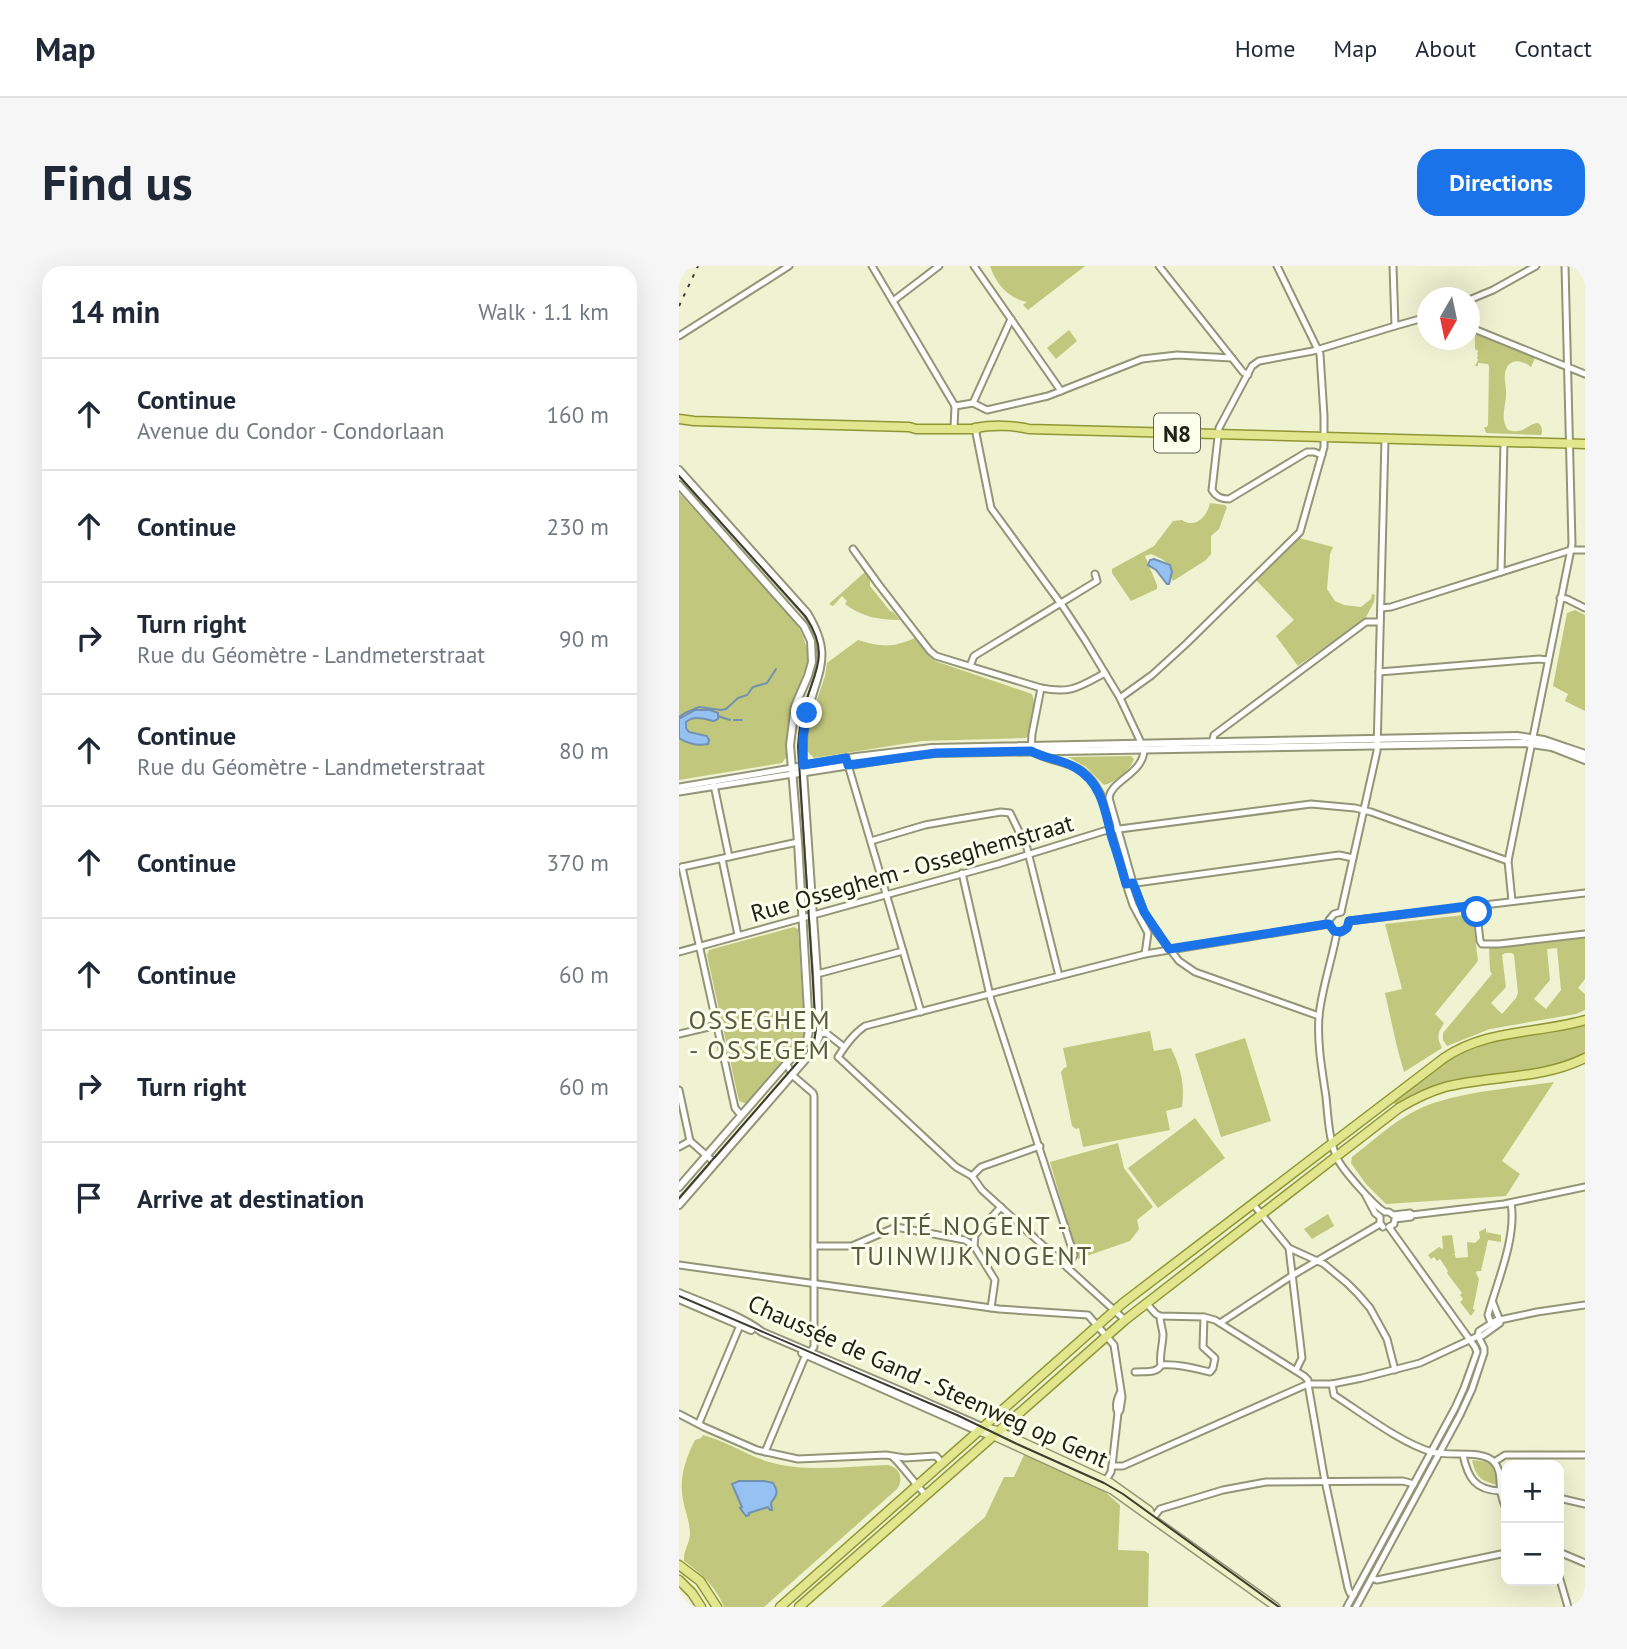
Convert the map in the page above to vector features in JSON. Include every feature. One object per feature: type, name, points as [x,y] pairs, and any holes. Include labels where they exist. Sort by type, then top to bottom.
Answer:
[{"type":"main road","name":"N8","points":[[679,421],[1585,444]]},
{"type":"main road","points":[[780,1607],[1114,1310],[1444,1058],[1468,1045],[1501,1034],[1568,1025],[1585,1020]]},
{"type":"main road","points":[[799,1607],[1125,1320],[1399,1108],[1427,1093],[1458,1084],[1555,1070],[1585,1058]]},
{"type":"main road","name":"Chaussée de Gand - Steenweg op Gent","points":[[980,1429],[997,1433],[1104,1483],[1276,1607]]},
{"type":"main road","points":[[830,1563],[838,1572]]},
{"type":"main road","points":[[679,1565],[700,1581],[717,1607]]},
{"type":"main road","points":[[679,1580],[701,1607]]},
{"type":"street","points":[[679,336],[789,266]]},
{"type":"street","points":[[872,266],[955,406],[954,428]]},
{"type":"street","points":[[893,301],[939,266]]},
{"type":"street","points":[[974,266],[1061,391]]},
{"type":"street","points":[[1159,266],[1248,375]]},
{"type":"street","points":[[1120,698],[1152,675],[1186,644],[1300,532],[1322,455],[1324,437],[1319,349],[1277,266]]},
{"type":"street","points":[[1393,266],[1395,326]]},
{"type":"street","points":[[1480,295],[1536,266]]},
{"type":"street","points":[[1512,901],[1508,861],[1571,550],[1565,266]]},
{"type":"street","points":[[973,403],[1011,319]]},
{"type":"street","points":[[1322,455],[1307,452],[1229,499],[1215,495],[1212,490],[1217,434],[1252,366],[1258,361],[1319,349],[1417,320]]},
{"type":"street","points":[[1480,331],[1585,373]]},
{"type":"street","points":[[955,406],[973,403],[987,410],[1048,396],[1142,359],[1177,355],[1232,358]]},
{"type":"street","points":[[975,428],[991,508],[1061,603],[1120,698],[1142,746],[1144,755],[1134,770],[1112,789],[1109,798],[1133,905],[1147,933],[1145,954]]},
{"type":"street","points":[[1341,912],[1377,741],[1385,438]]},
{"type":"street","points":[[1501,572],[1504,442]]},
{"type":"street","points":[[679,470],[807,613],[818,632],[822,647],[821,667],[805,725],[803,769],[819,1036],[810,1054],[679,1205]]},
{"type":"street","points":[[679,485],[804,626],[811,641],[812,662],[793,718],[790,745],[809,1031],[807,1040],[679,1187]]},
{"type":"street","points":[[853,549],[936,656],[1057,691],[1077,688],[1105,673]]},
{"type":"street","points":[[1381,608],[1571,550],[1585,550]]},
{"type":"street","points":[[970,666],[974,656],[1097,581],[1095,574]]},
{"type":"street","points":[[1560,598],[1585,608]]},
{"type":"street","points":[[1212,744],[1214,735],[1366,622],[1380,622]]},
{"type":"street","points":[[1378,672],[1548,660]]},
{"type":"street","points":[[1031,748],[1041,688]]},
{"type":"street","points":[[679,790],[847,762],[965,749],[1517,736],[1585,760]]},
{"type":"street","points":[[1532,741],[1563,745],[1585,754]]},
{"type":"street","points":[[1031,748],[1040,756],[1079,769],[1098,789],[1129,884],[1169,949],[1184,965],[1201,975],[1319,1016]]},
{"type":"street","points":[[847,762],[921,1012]]},
{"type":"street","points":[[714,784],[729,857]]},
{"type":"street","points":[[1098,789],[1112,789]]},
{"type":"street","name":"Rue Osseghem - Osseghemstraat","points":[[679,952],[1110,830],[1311,804],[1363,810],[1508,861]]},
{"type":"street","points":[[871,841],[925,825],[1006,812],[1013,817],[1029,855],[1059,976]]},
{"type":"street","points":[[741,1115],[735,1108],[681,868],[798,842]]},
{"type":"street","points":[[1129,884],[1339,855],[1353,858]]},
{"type":"street","points":[[722,859],[738,936]]},
{"type":"street","points":[[962,873],[990,994],[1074,1255],[1067,1267]]},
{"type":"street","points":[[1349,921],[1585,893]]},
{"type":"street","points":[[1476,905],[1482,944],[1585,934]]},
{"type":"street","points":[[1341,912],[1349,921],[1347,928],[1341,932],[1332,929],[1329,924],[1334,914],[1341,912]]},
{"type":"street","points":[[1125,1320],[982,1190],[972,1176],[956,1167],[838,1058],[865,1026],[1145,954],[1329,924]]},
{"type":"street","points":[[1337,932],[1319,1016],[1319,1040],[1330,1134],[1338,1161],[1366,1196],[1375,1213],[1382,1215],[1389,1212],[1394,1217],[1394,1224],[1389,1227],[1380,1224]]},
{"type":"street","points":[[817,974],[903,951]]},
{"type":"street","points":[[679,1034],[717,1025]]},
{"type":"street","points":[[807,1040],[826,1033],[844,1048]]},
{"type":"street","points":[[765,1452],[814,1346],[814,1096],[792,1075],[787,1064]]},
{"type":"street","points":[[679,1090],[690,1141],[715,1163]]},
{"type":"street","points":[[679,1147],[690,1141]]},
{"type":"street","points":[[972,1176],[981,1167],[1040,1146]]},
{"type":"street","points":[[1394,1217],[1511,1203],[1585,1187]]},
{"type":"street","points":[[1496,1323],[1493,1303],[1507,1250],[1512,1217],[1511,1203]]},
{"type":"street","points":[[1253,1204],[1289,1248],[1324,1264],[1347,1283],[1370,1308],[1387,1339],[1395,1370]]},
{"type":"street","points":[[965,1240],[975,1235],[1001,1207]]},
{"type":"street","points":[[1220,1323],[1293,1275],[1380,1224],[1382,1215]]},
{"type":"street","points":[[814,1246],[852,1246],[896,1227],[965,1240],[974,1246],[995,1280],[991,1308]]},
{"type":"street","points":[[1347,1607],[1455,1408],[1477,1352],[1389,1227]]},
{"type":"street","points":[[974,1246],[975,1235]]},
{"type":"street","points":[[1289,1248],[1302,1358],[1296,1370]]},
{"type":"street","points":[[679,1265],[991,1308],[1088,1315],[1114,1345],[1122,1397],[1111,1472],[1104,1483]]},
{"type":"street","name":"Chaussée de Gand - Steenweg op Gent","points":[[679,1293],[980,1429]]},
{"type":"street","name":"Chaussée de Gand - Steenweg op Gent","points":[[679,1299],[741,1323]]},
{"type":"street","points":[[1146,1303],[1160,1316],[1210,1317],[1308,1380],[1325,1481],[1348,1588],[1354,1595]]},
{"type":"street","points":[[1112,1466],[1123,1466],[1308,1384],[1332,1384],[1395,1370],[1433,1358],[1482,1336],[1496,1323],[1525,1314],[1585,1306]]},
{"type":"street","points":[[1135,1372],[1156,1371],[1161,1365],[1159,1356],[1163,1329],[1160,1316]]},
{"type":"street","points":[[1161,1365],[1185,1365],[1210,1372],[1215,1360],[1203,1347],[1204,1317]]},
{"type":"street","points":[[699,1423],[741,1323]]},
{"type":"street","points":[[1356,1607],[1467,1400],[1481,1364],[1484,1348],[1478,1336]]},
{"type":"street","points":[[1118,1374],[1127,1373]]},
{"type":"street","points":[[1332,1384],[1334,1395],[1409,1442],[1431,1452],[1483,1456],[1494,1462],[1501,1480]]},
{"type":"street","points":[[679,1414],[765,1452],[798,1459],[936,1456],[942,1463]]},
{"type":"street","points":[[1463,1455],[1468,1475],[1474,1482],[1484,1489],[1501,1487]]},
{"type":"street","points":[[1494,1462],[1505,1455],[1585,1455]]},
{"type":"street","points":[[893,1457],[926,1495]]},
{"type":"street","points":[[903,1467],[905,1458]]},
{"type":"street","points":[[1153,1518],[1160,1510],[1231,1488],[1273,1481],[1414,1483]]},
{"type":"street","points":[[1564,1499],[1585,1504]]},
{"type":"street","points":[[1371,1578],[1377,1580],[1501,1554]]},
{"type":"street","points":[[1564,1554],[1585,1563]]},
{"type":"street","points":[[1562,1586],[1568,1607]]},
{"type":"green space","points":[[990,266],[1085,266],[1028,310],[1023,305],[1027,302],[1004,289]]},
{"type":"green space","points":[[1069,330],[1077,341],[1056,359],[1047,348]]},
{"type":"green space","points":[[1480,336],[1535,358],[1531,367],[1515,361],[1507,368],[1504,421],[1508,430],[1514,431],[1538,423],[1542,429],[1541,435],[1486,433],[1484,427],[1488,424],[1489,367],[1488,364],[1478,363],[1478,366],[1475,366]]},
{"type":"green space","points":[[679,493],[797,624],[803,636],[807,649],[807,665],[796,693],[790,720],[787,756],[782,763],[679,780]]},
{"type":"green space","points":[[1210,503],[1227,507],[1219,529],[1211,536],[1211,554],[1173,581],[1164,560],[1151,554],[1145,556],[1157,589],[1131,601],[1112,569],[1154,546],[1173,521],[1191,523],[1200,520]]},
{"type":"green space","points":[[1299,538],[1333,547],[1327,589],[1335,601],[1361,607],[1371,599],[1372,594],[1375,595],[1365,619],[1298,666],[1276,636],[1294,620],[1255,579]]},
{"type":"green space","points":[[865,572],[870,579],[870,586],[900,620],[864,615],[845,604],[847,601],[842,596],[833,606],[829,604]]},
{"type":"green space","points":[[1575,610],[1585,615],[1585,711],[1565,701],[1568,694],[1553,686],[1567,613]]},
{"type":"green space","points":[[915,638],[935,661],[1032,694],[1034,709],[1028,737],[922,741],[814,758],[807,751],[810,720],[827,663],[858,640],[887,645],[900,644]]},
{"type":"green space","points":[[1131,756],[1134,759],[1126,772],[1104,785],[1086,767],[1068,757]]},
{"type":"green space","points":[[1472,914],[1478,961],[1435,1014],[1444,1023],[1439,1035],[1442,1048],[1404,1072],[1385,993],[1402,989],[1385,924]]},
{"type":"green space","points":[[794,927],[798,929],[805,1036],[747,1104],[739,1101],[707,955],[709,950]]},
{"type":"green space","points":[[1585,937],[1585,979],[1578,988],[1585,994],[1585,1010],[1576,1014],[1490,1029],[1447,1046],[1443,1033],[1492,974],[1489,948]],"holes":[[[1557,948],[1561,990],[1546,1009],[1534,999],[1550,980],[1547,949]],[[1502,955],[1514,955],[1518,993],[1502,1014],[1491,1003],[1506,987]]]},
{"type":"green space","points":[[1585,1022],[1585,1056],[1543,1070],[1460,1082],[1397,1106],[1392,1101],[1448,1059],[1485,1041]]},
{"type":"green space","points":[[1150,1031],[1154,1051],[1171,1048],[1181,1077],[1182,1107],[1166,1111],[1170,1130],[1083,1147],[1079,1128],[1072,1126],[1061,1072],[1067,1067],[1063,1048]]},
{"type":"green space","points":[[1245,1038],[1271,1121],[1221,1137],[1195,1054]]},
{"type":"green space","points":[[1554,1082],[1502,1161],[1520,1174],[1506,1196],[1386,1204],[1366,1184],[1351,1163],[1352,1157],[1393,1125],[1433,1103],[1485,1091]]},
{"type":"green space","points":[[1195,1118],[1225,1158],[1158,1208],[1128,1168]]},
{"type":"green space","points":[[1118,1143],[1124,1168],[1153,1207],[1137,1220],[1139,1229],[1130,1241],[1078,1259],[1050,1162]]},
{"type":"green space","points":[[1328,1214],[1334,1226],[1312,1239],[1304,1229]]},
{"type":"green space","points":[[1486,1228],[1486,1232],[1501,1235],[1501,1242],[1488,1240],[1481,1271],[1476,1273],[1479,1279],[1473,1309],[1475,1310],[1471,1316],[1460,1302],[1463,1299],[1460,1295],[1462,1293],[1440,1259],[1431,1259],[1428,1255],[1439,1247],[1443,1249],[1442,1236],[1452,1235],[1453,1255],[1456,1258],[1468,1257],[1467,1242],[1475,1243],[1480,1238],[1479,1232]]},
{"type":"green space","points":[[703,1435],[769,1462],[783,1465],[828,1468],[888,1465],[898,1471],[900,1481],[897,1489],[764,1607],[724,1607],[707,1581],[684,1561],[690,1534],[683,1500],[682,1477],[695,1440]]},
{"type":"green space","points":[[1024,1455],[1097,1485],[1120,1505],[1118,1550],[1145,1551],[1149,1554],[1148,1607],[881,1607],[985,1517],[1004,1477],[1014,1477]]},
{"type":"green space","points":[[1472,1460],[1484,1461],[1494,1468],[1497,1485],[1480,1477]]},
{"type":"water","points":[[1150,560],[1170,565],[1172,572],[1169,584],[1148,565]]},
{"type":"water","points":[[695,710],[718,713],[718,719],[714,721],[696,718],[686,722],[689,732],[707,736],[708,744],[693,744],[679,738],[679,719]]},
{"type":"water","points":[[739,1481],[773,1483],[777,1491],[771,1503],[772,1510],[768,1507],[746,1516],[740,1508],[742,1507],[732,1484]]},
{"type":"waterway","points":[[679,717],[699,707],[726,709],[738,698],[747,695],[753,687],[767,683],[776,669]]},
{"type":"waterway","points":[[718,716],[730,720]]},
{"type":"waterway","points":[[734,720],[742,720]]},
{"type":"tram line","points":[[679,476],[806,617],[814,630],[819,653],[816,673],[802,717],[798,746],[816,1030],[814,1042],[679,1198]]},
{"type":"tram line","points":[[679,1296],[957,1415],[1104,1483],[1279,1607]]},
{"type":"railway","points":[[679,275],[684,266]]},
{"type":"railway","points":[[679,306],[698,266]]},
{"type":"district","name":"OSSEGHEM - OSSEGEM","points":[[760,1034]]},
{"type":"district","name":"CITÉ NOGENT - TUINWIJK NOGENT","points":[[972,1240]]},
{"type":"route","points":[[807,713],[803,737],[803,765],[846,758],[848,765],[936,753],[1031,751],[1079,769],[1102,797],[1126,884],[1133,883],[1138,900],[1151,925],[1169,949],[1327,924],[1334,931],[1341,932],[1347,928],[1349,921],[1392,915],[1476,905],[1477,912]]}]
